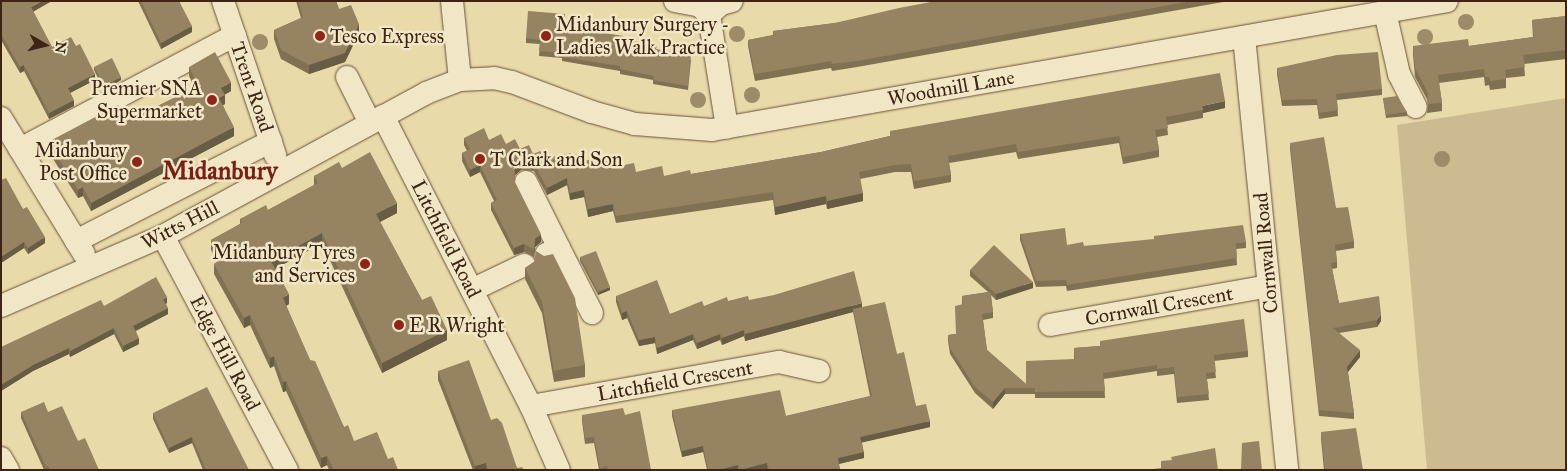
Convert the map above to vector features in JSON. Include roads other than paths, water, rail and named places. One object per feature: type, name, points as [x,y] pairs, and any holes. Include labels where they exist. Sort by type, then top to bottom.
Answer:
[{"type":"street","name":"Trent Road","points":[[223,1],[281,172]]},
{"type":"street","points":[[452,1],[460,80]]},
{"type":"street","points":[[675,1],[700,6],[710,15],[727,128]]},
{"type":"street","points":[[710,15],[721,4],[732,1]]},
{"type":"street","name":"Woodmill Lane","points":[[460,80],[494,78],[512,82],[592,112],[635,124],[694,130],[727,128],[1244,37],[1379,9],[1447,1]]},
{"type":"street","points":[[1379,9],[1398,74],[1416,108]]},
{"type":"street","points":[[20,149],[235,35]]},
{"type":"street","name":"Cornwall Road","points":[[1244,37],[1287,470]]},
{"type":"street","name":"Litchfield Road","points":[[348,77],[377,120],[472,290],[531,406],[559,470]]},
{"type":"street","name":"Witts Hill","points":[[1,306],[163,236],[426,93],[460,80]]},
{"type":"street","points":[[1,118],[92,267]]},
{"type":"street","points":[[76,240],[271,141]]},
{"type":"street","points":[[526,182],[553,251],[592,313]]},
{"type":"street","name":"Edge Hill Road","points":[[163,236],[287,470]]},
{"type":"street","points":[[472,290],[524,265]]},
{"type":"street","name":"Cornwall Crescent","points":[[1050,325],[1268,286]]},
{"type":"street","name":"Litchfield Crescent","points":[[531,406],[779,362],[819,371]]},
{"type":"street","points":[[1,458],[8,470]]},
{"type":"place","name":"Tesco Express","points":[[320,36]]},
{"type":"place","name":"Midanbury Surgery - Ladies Walk Practice","points":[[546,36]]},
{"type":"place","name":"Premier SNA Supermarket","points":[[212,100]]},
{"type":"place","name":"T Clark and Son","points":[[480,159]]},
{"type":"place","name":"Midanbury Post Office","points":[[137,162]]},
{"type":"place","name":"Midanbury Tyres and Services","points":[[365,264]]},
{"type":"place","name":"E R Wright","points":[[399,325]]},
{"type":"district","name":"Midanbury","points":[[220,171]]}]
